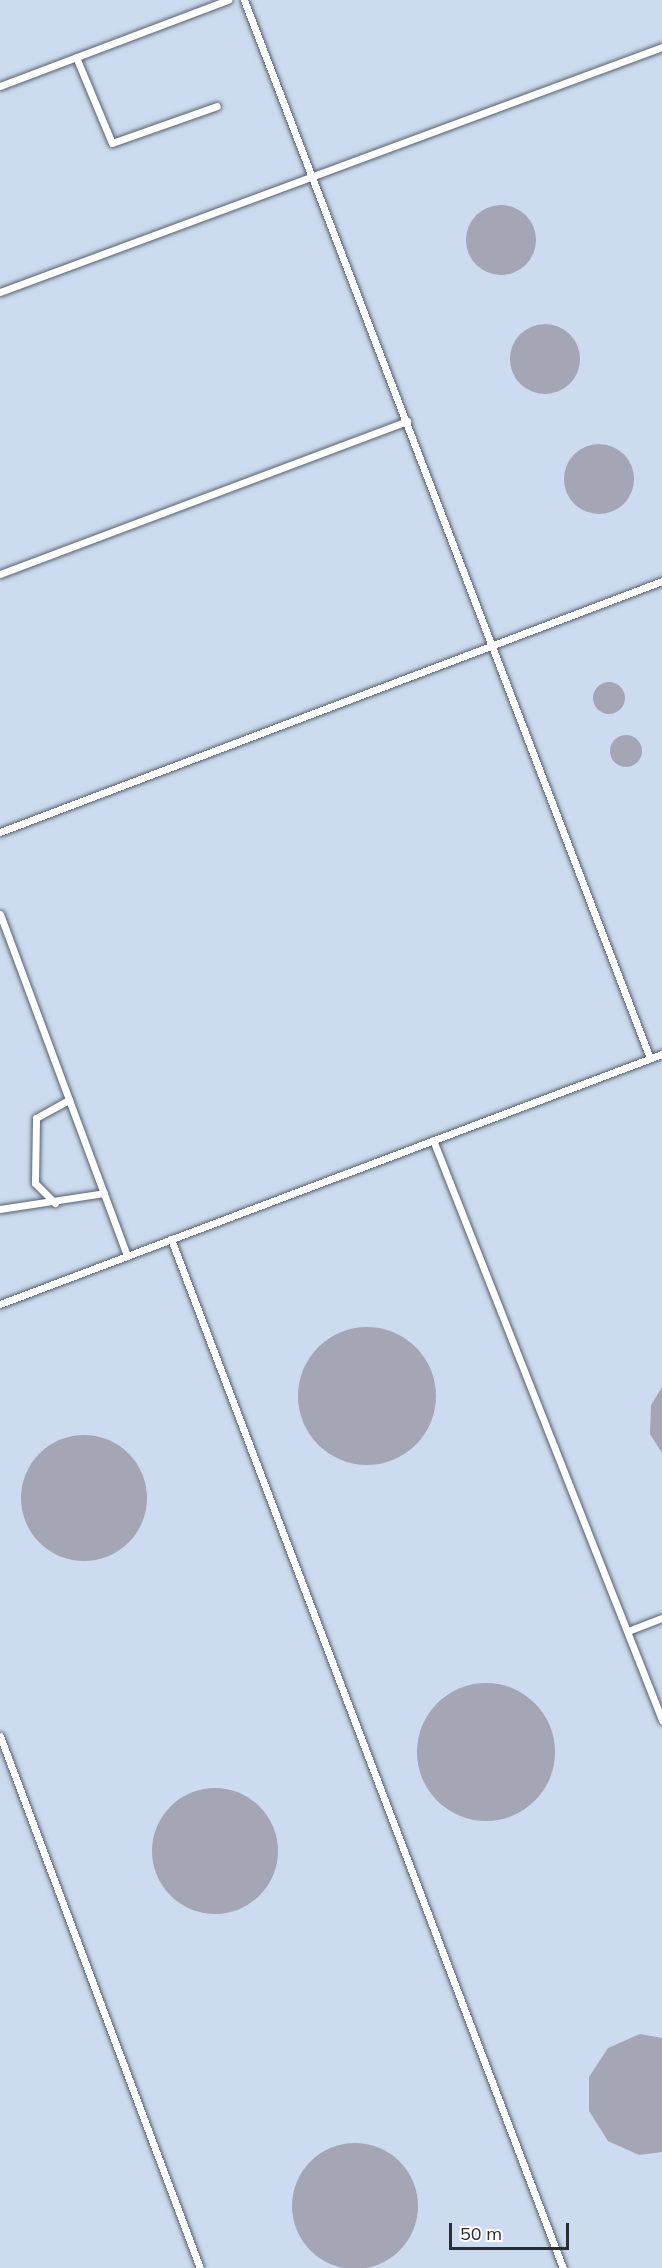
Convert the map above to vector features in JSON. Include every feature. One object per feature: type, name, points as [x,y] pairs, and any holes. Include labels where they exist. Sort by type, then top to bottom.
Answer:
[{"type":"lane","points":[[0,86],[228,0]]},
{"type":"lane","points":[[244,0],[494,644],[650,1058]]},
{"type":"lane","points":[[0,292],[662,47]]},
{"type":"lane","points":[[76,57],[112,143],[217,106]]},
{"type":"lane","points":[[0,574],[407,421]]},
{"type":"lane","points":[[0,832],[662,581]]},
{"type":"lane","points":[[0,914],[127,1256]]},
{"type":"lane","points":[[0,1304],[662,1054]]},
{"type":"lane","points":[[55,1203],[35,1183],[36,1118],[69,1100]]},
{"type":"lane","points":[[433,1140],[662,1720]]},
{"type":"lane","points":[[0,1209],[55,1203],[104,1193]]},
{"type":"lane","points":[[171,1239],[563,2268]]},
{"type":"lane","points":[[628,1631],[662,1618]]},
{"type":"lane","points":[[0,1736],[200,2268]]},
{"type":"shaded area","points":[[0,0],[662,0],[662,2268],[0,2268]]},
{"type":"building","points":[[501,205],[514,208],[526,215],[533,227],[536,240],[533,253],[526,265],[514,272],[501,275],[488,272],[476,265],[469,253],[466,240],[469,227],[476,215],[488,208]]},
{"type":"building","points":[[545,324],[558,327],[570,334],[577,346],[580,359],[577,372],[570,384],[558,391],[545,394],[532,391],[520,384],[513,372],[510,359],[513,346],[520,334],[532,327]]},
{"type":"building","points":[[599,444],[612,447],[624,454],[631,466],[634,479],[631,492],[624,504],[612,511],[599,514],[586,511],[574,504],[567,492],[564,479],[567,466],[574,454],[586,447]]},
{"type":"building","points":[[609,682],[620,687],[625,698],[620,709],[609,714],[598,709],[593,698],[598,687]]},
{"type":"building","points":[[626,735],[637,740],[642,751],[637,762],[626,767],[615,762],[610,751],[615,740]]},
{"type":"building","points":[[367,1327],[393,1332],[416,1347],[431,1370],[436,1396],[431,1422],[416,1445],[393,1460],[367,1465],[341,1460],[318,1445],[303,1422],[298,1396],[303,1370],[318,1347],[341,1332]]},
{"type":"building","points":[[662,1387],[662,1453],[650,1434],[651,1405]]},
{"type":"building","points":[[84,1435],[108,1440],[128,1454],[142,1474],[147,1498],[142,1522],[128,1542],[108,1556],[84,1561],[60,1556],[40,1542],[26,1522],[21,1498],[26,1474],[40,1454],[60,1440]]},
{"type":"building","points":[[486,1683],[512,1688],[535,1703],[550,1726],[555,1752],[550,1778],[535,1801],[512,1816],[486,1821],[460,1816],[437,1801],[422,1778],[417,1752],[422,1726],[437,1703],[460,1688]]},
{"type":"building","points":[[215,1788],[239,1793],[259,1807],[273,1827],[278,1851],[273,1875],[259,1895],[239,1909],[215,1914],[191,1909],[171,1895],[157,1875],[152,1851],[157,1827],[171,1807],[191,1793]]},
{"type":"building","points":[[640,2034],[662,2038],[662,2152],[639,2155],[608,2141],[589,2111],[589,2077],[608,2048]]},
{"type":"building","points":[[355,2143],[379,2148],[399,2162],[413,2182],[418,2206],[413,2230],[399,2250],[379,2264],[355,2269],[331,2264],[311,2250],[297,2230],[292,2206],[297,2182],[311,2162],[331,2148]]}]
